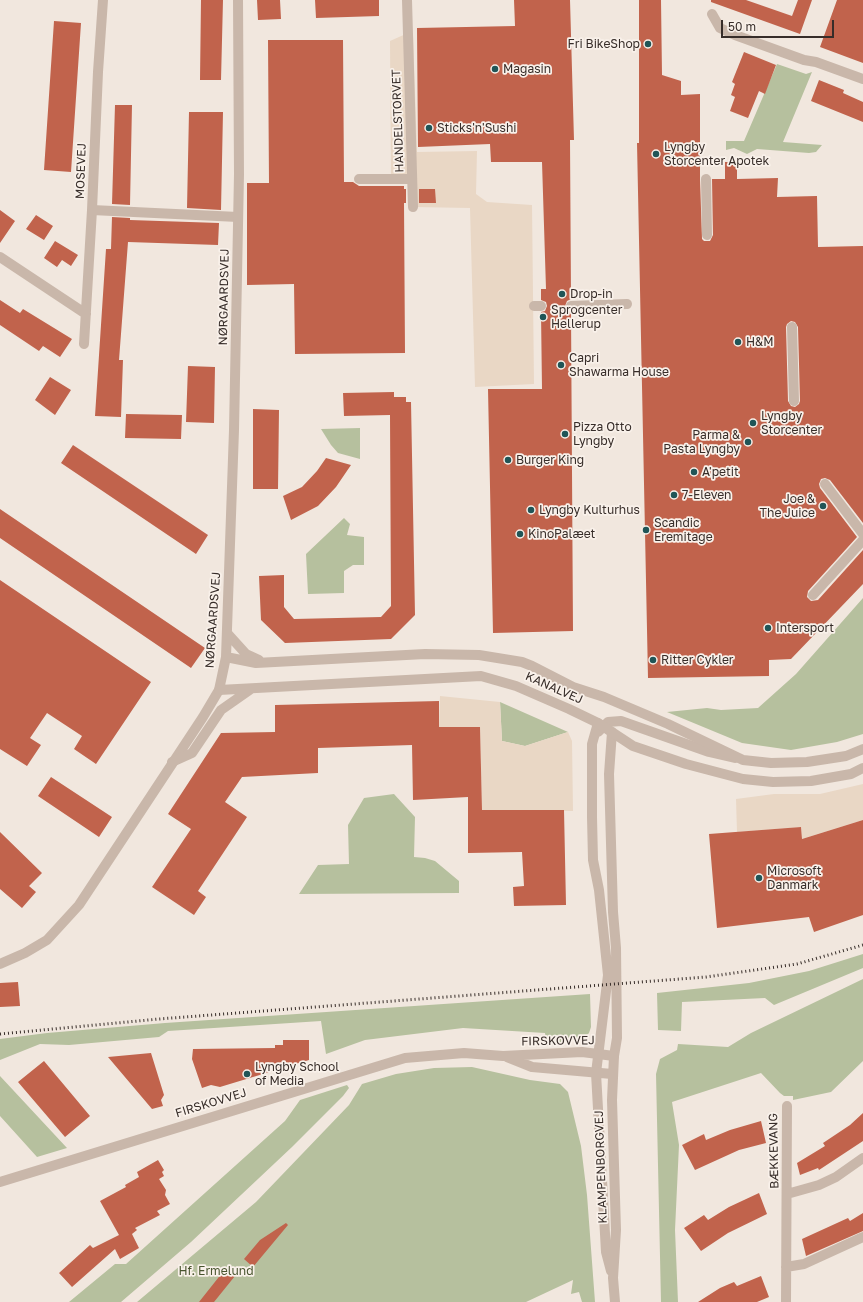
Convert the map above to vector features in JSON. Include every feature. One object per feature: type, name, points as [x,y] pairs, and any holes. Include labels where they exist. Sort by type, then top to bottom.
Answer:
[{"type":"street","name":"MOSEVEJ","points":[[84,344],[103,0]]},
{"type":"street","name":"NØRGAARDSVEJ","points":[[0,964],[38,947],[64,923],[79,905],[172,762],[203,718],[219,690],[226,657],[234,430],[238,217],[238,0]]},
{"type":"street","name":"HANDELSTORVET","points":[[407,0],[413,207]]},
{"type":"street","points":[[712,14],[720,28],[735,35],[804,60],[816,62],[863,79]]},
{"type":"street","points":[[359,179],[412,178]]},
{"type":"street","points":[[706,179],[707,235]]},
{"type":"street","points":[[92,210],[238,217]]},
{"type":"street","points":[[0,257],[86,314]]},
{"type":"street","points":[[571,306],[627,304]]},
{"type":"street","points":[[792,327],[794,401]]},
{"type":"street","points":[[825,484],[863,534]]},
{"type":"street","points":[[813,595],[863,540]]},
{"type":"street","points":[[227,633],[246,654],[266,662]]},
{"type":"street","name":"KANALVEJ","points":[[226,657],[256,663],[455,653],[479,654],[522,662],[573,687],[604,697],[668,724],[743,760],[771,763],[807,762],[846,756],[863,749]]},
{"type":"street","name":"KANALVEJ","points":[[219,690],[481,676],[516,686],[600,724],[633,746],[686,764],[743,779],[773,782],[811,781],[851,774],[863,768]]},
{"type":"street","points":[[172,762],[192,753],[221,710],[253,688]]},
{"type":"street","points":[[600,724],[612,721],[621,721],[709,752],[743,760]]},
{"type":"street","name":"KLAMPENBORGVEJ","points":[[600,724],[592,744],[591,778],[593,860],[600,898],[608,976],[597,1053],[596,1073],[606,1252],[613,1278]]},
{"type":"street","name":"KLAMPENBORGVEJ","points":[[612,732],[609,774],[613,912],[616,948],[617,1038],[612,1074],[616,1230],[613,1278],[615,1302]]},
{"type":"street","name":"FIRSKOVVEJ","points":[[0,1182],[314,1084],[405,1058],[464,1052],[503,1056],[597,1053],[614,1056]]},
{"type":"street","name":"FIRSKOVVEJ","points":[[503,1056],[532,1067],[612,1074]]},
{"type":"street","name":"BÆKKEVANG","points":[[786,1106],[788,1194],[786,1302]]},
{"type":"street","name":"BÆKKEVANG","points":[[788,1194],[819,1185],[836,1177],[863,1158]]},
{"type":"street","points":[[786,1267],[804,1264],[863,1237]]},
{"type":"green space","points":[[777,64],[806,74],[812,72],[783,142],[822,145],[816,152],[809,153],[757,149],[747,154],[734,148],[726,150],[726,141],[744,141]]},
{"type":"green space","points":[[360,428],[360,459],[338,453],[321,429]]},
{"type":"green space","points":[[344,518],[350,524],[347,535],[364,537],[364,565],[353,565],[344,571],[344,593],[308,594],[306,554]]},
{"type":"green space","points":[[863,598],[863,734],[837,742],[791,750],[742,743],[667,712],[707,708],[721,710],[758,708],[796,674]]},
{"type":"green space","points":[[500,702],[568,732],[525,746],[502,741]]},
{"type":"green space","points":[[394,794],[415,817],[414,857],[435,861],[459,881],[459,893],[299,894],[318,865],[349,864],[348,825],[364,798]]},
{"type":"green space","points":[[863,954],[863,968],[774,1005],[765,998],[682,1002],[681,1031],[658,1030],[657,993],[749,983],[809,971]]},
{"type":"green space","points":[[863,979],[863,1061],[831,1092],[793,1100],[793,1096],[784,1096],[761,1073],[672,1102],[679,1145],[675,1230],[678,1302],[661,1302],[656,1074],[660,1059],[677,1050],[678,1044],[728,1047],[751,1033]]},
{"type":"green space","points":[[590,994],[591,1027],[589,1033],[585,1037],[546,1046],[545,1033],[463,1028],[365,1040],[326,1054],[321,1021],[168,1031],[159,1037],[69,1045],[40,1044],[0,1060],[0,1039],[47,1033],[165,1023]]},
{"type":"green space","name":"Hf. Ermelund","points":[[472,1067],[530,1080],[560,1084],[568,1092],[581,1146],[587,1195],[595,1302],[582,1302],[579,1292],[571,1294],[573,1280],[526,1302],[137,1302],[256,1202],[349,1105],[362,1084],[396,1074],[434,1068]]},
{"type":"green space","points":[[0,1076],[67,1148],[37,1157],[0,1116]]},
{"type":"green space","points":[[347,1085],[349,1088],[343,1096],[292,1147],[191,1242],[121,1302],[69,1302],[115,1264],[126,1264],[285,1121],[300,1100]]},
{"type":"shaded area","points":[[408,33],[413,34],[417,152],[477,151],[476,194],[487,202],[532,205],[534,384],[475,387],[470,208],[413,207],[412,179],[391,178],[390,41]]},
{"type":"shaded area","points":[[440,696],[500,702],[502,741],[525,746],[568,732],[572,741],[573,811],[482,810],[480,727],[439,727]]},
{"type":"shaded area","points":[[863,784],[863,820],[802,839],[801,827],[737,832],[736,799],[774,794],[820,794]]},
{"type":"building","points":[[201,0],[223,0],[221,80],[200,80]]},
{"type":"building","points":[[257,0],[280,0],[281,19],[258,20]]},
{"type":"building","points":[[315,0],[379,0],[379,16],[316,18]]},
{"type":"building","points":[[514,0],[570,0],[574,140],[570,140],[571,299],[567,301],[565,306],[566,310],[571,312],[573,631],[493,633],[488,389],[542,389],[541,312],[545,311],[547,306],[546,302],[541,300],[541,289],[546,289],[542,162],[491,162],[490,144],[418,147],[417,28],[515,26]]},
{"type":"building","name":"Lyngby Storcenter","points":[[639,0],[661,0],[662,75],[681,81],[681,95],[700,94],[702,239],[704,241],[710,241],[713,235],[712,179],[725,179],[725,162],[737,162],[737,179],[778,178],[777,197],[817,196],[818,247],[863,246],[863,523],[830,480],[825,478],[821,479],[819,484],[820,488],[857,537],[808,591],[807,597],[811,601],[818,600],[863,550],[863,584],[791,659],[769,660],[769,676],[648,678],[637,143],[639,143]],"holes":[[[791,321],[795,322],[798,327],[800,401],[795,407],[791,406],[788,401],[786,327]]]},
{"type":"building","points":[[711,0],[746,0],[792,16],[798,0],[812,0],[800,34],[711,2]]},
{"type":"building","points":[[837,0],[863,0],[863,63],[820,47]]},
{"type":"building","points":[[54,21],[81,23],[71,172],[44,170]]},
{"type":"building","points":[[268,40],[343,40],[344,182],[353,182],[359,186],[404,186],[404,189],[406,189],[406,203],[404,203],[405,353],[295,354],[294,284],[247,285],[247,183],[269,183]]},
{"type":"building","points":[[744,52],[776,65],[765,94],[759,91],[748,118],[730,111],[735,97],[731,95],[735,84],[732,82]]},
{"type":"building","points":[[819,80],[844,90],[843,93],[863,102],[863,122],[811,101]]},
{"type":"building","points":[[115,105],[132,105],[130,205],[112,204]]},
{"type":"building","points":[[189,112],[223,112],[221,210],[187,208]]},
{"type":"building","points":[[419,189],[435,189],[436,203],[419,203]]},
{"type":"building","points":[[0,210],[15,221],[0,243]]},
{"type":"building","points":[[36,215],[53,226],[44,240],[26,229]]},
{"type":"building","points":[[112,217],[130,218],[130,220],[219,223],[218,245],[128,242],[119,360],[123,360],[121,417],[95,416],[106,249],[111,249]]},
{"type":"building","points":[[55,241],[78,255],[71,266],[62,260],[57,267],[44,258]]},
{"type":"building","points":[[0,300],[20,313],[23,309],[72,339],[60,357],[43,346],[39,351],[0,325]]},
{"type":"building","points":[[188,366],[215,367],[214,423],[186,422]]},
{"type":"building","points":[[50,377],[71,390],[55,415],[35,400]]},
{"type":"building","points":[[394,392],[394,397],[406,397],[406,402],[411,402],[415,615],[391,639],[285,643],[261,620],[259,576],[284,575],[284,607],[294,619],[381,617],[391,606],[390,415],[344,416],[343,393]]},
{"type":"building","points":[[253,409],[279,410],[278,489],[253,489]]},
{"type":"building","points":[[126,414],[182,415],[181,439],[125,438]]},
{"type":"building","points":[[73,445],[208,535],[196,554],[61,463]]},
{"type":"building","points":[[326,458],[351,465],[336,487],[318,506],[291,520],[283,496],[302,487],[317,471]]},
{"type":"building","points":[[0,509],[205,648],[191,668],[0,538]]},
{"type":"building","points":[[0,580],[151,682],[96,764],[74,749],[82,736],[47,713],[30,738],[41,745],[27,766],[0,749]]},
{"type":"building","points":[[439,701],[439,727],[480,727],[482,810],[564,810],[566,905],[514,906],[513,887],[524,886],[522,852],[468,853],[468,797],[413,800],[412,745],[318,748],[318,773],[242,777],[225,802],[247,817],[198,891],[206,897],[194,915],[152,887],[191,829],[168,814],[221,733],[275,732],[275,705]]},
{"type":"building","points":[[51,777],[112,817],[99,837],[38,796]]},
{"type":"building","name":"Microsoft Danmark","points":[[863,820],[863,915],[814,932],[809,917],[717,928],[709,834],[801,827],[802,839]]},
{"type":"building","points":[[0,832],[42,873],[29,886],[36,892],[22,908],[0,889]]},
{"type":"building","points":[[18,982],[20,1006],[0,1007],[0,983]]},
{"type":"building","points":[[283,1040],[309,1040],[309,1060],[220,1087],[211,1085],[202,1088],[192,1059],[193,1049],[275,1048],[275,1045],[283,1045]]},
{"type":"building","points":[[151,1053],[164,1095],[161,1100],[163,1106],[152,1109],[108,1057]]},
{"type":"building","points":[[44,1061],[90,1116],[65,1137],[18,1082]]},
{"type":"building","points":[[863,1113],[863,1141],[819,1170],[818,1168],[800,1175],[797,1163],[825,1146],[823,1143],[850,1125]]},
{"type":"building","points":[[761,1121],[766,1143],[739,1150],[695,1170],[682,1145],[704,1134],[706,1140],[730,1130]]},
{"type":"building","points":[[158,1160],[164,1170],[162,1172],[164,1176],[159,1179],[166,1190],[165,1195],[170,1204],[157,1211],[160,1215],[135,1228],[137,1230],[132,1234],[139,1248],[120,1259],[115,1249],[72,1287],[59,1273],[90,1245],[93,1248],[119,1235],[100,1201],[126,1187],[125,1185],[139,1177],[137,1172]]},
{"type":"building","points":[[759,1193],[767,1214],[728,1233],[701,1251],[684,1228],[704,1215],[708,1220],[729,1207]]},
{"type":"building","points":[[863,1213],[863,1231],[806,1256],[802,1239],[848,1218],[850,1221]]},
{"type":"building","points":[[286,1223],[288,1225],[253,1267],[244,1259],[260,1240]]},
{"type":"building","points":[[226,1268],[235,1276],[214,1302],[199,1302]]},
{"type":"building","points":[[761,1276],[769,1297],[757,1302],[698,1302],[720,1288],[734,1282],[737,1286]]},
{"type":"railway","points":[[0,1034],[159,1019],[706,977],[797,964],[863,945]]},
{"type":"place","name":"Fri BikeShop","points":[[648,44]]},
{"type":"place","name":"Magasin","points":[[495,69]]},
{"type":"place","name":"Sticks'n'Sushi","points":[[429,128]]},
{"type":"place","name":"Lyngby Storcenter Apotek","points":[[656,154]]},
{"type":"place","name":"Drop-in","points":[[562,294]]},
{"type":"place","name":"Sprogcenter Hellerup","points":[[543,317]]},
{"type":"place","name":"H&M","points":[[738,342]]},
{"type":"place","name":"Capri Shawarma House","points":[[561,365]]},
{"type":"place","name":"Lyngby Storcenter","points":[[753,423]]},
{"type":"place","name":"Pizza Otto Lyngby","points":[[565,434]]},
{"type":"place","name":"Parma & Pasta Lyngby","points":[[748,442]]},
{"type":"place","name":"Burger King","points":[[508,460]]},
{"type":"place","name":"A'petit","points":[[694,472]]},
{"type":"place","name":"7-Eleven","points":[[674,495]]},
{"type":"place","name":"Joe & The Juice","points":[[823,506]]},
{"type":"place","name":"Lyngby Kulturhus","points":[[531,510]]},
{"type":"place","name":"Scandic Eremitage","points":[[646,530]]},
{"type":"place","name":"KinoPalæet","points":[[520,534]]},
{"type":"place","name":"Intersport","points":[[768,628]]},
{"type":"place","name":"Ritter Cykler","points":[[653,660]]},
{"type":"place","name":"Microsoft Danmark","points":[[759,878]]},
{"type":"place","name":"Lyngby School of Media","points":[[247,1074]]}]
